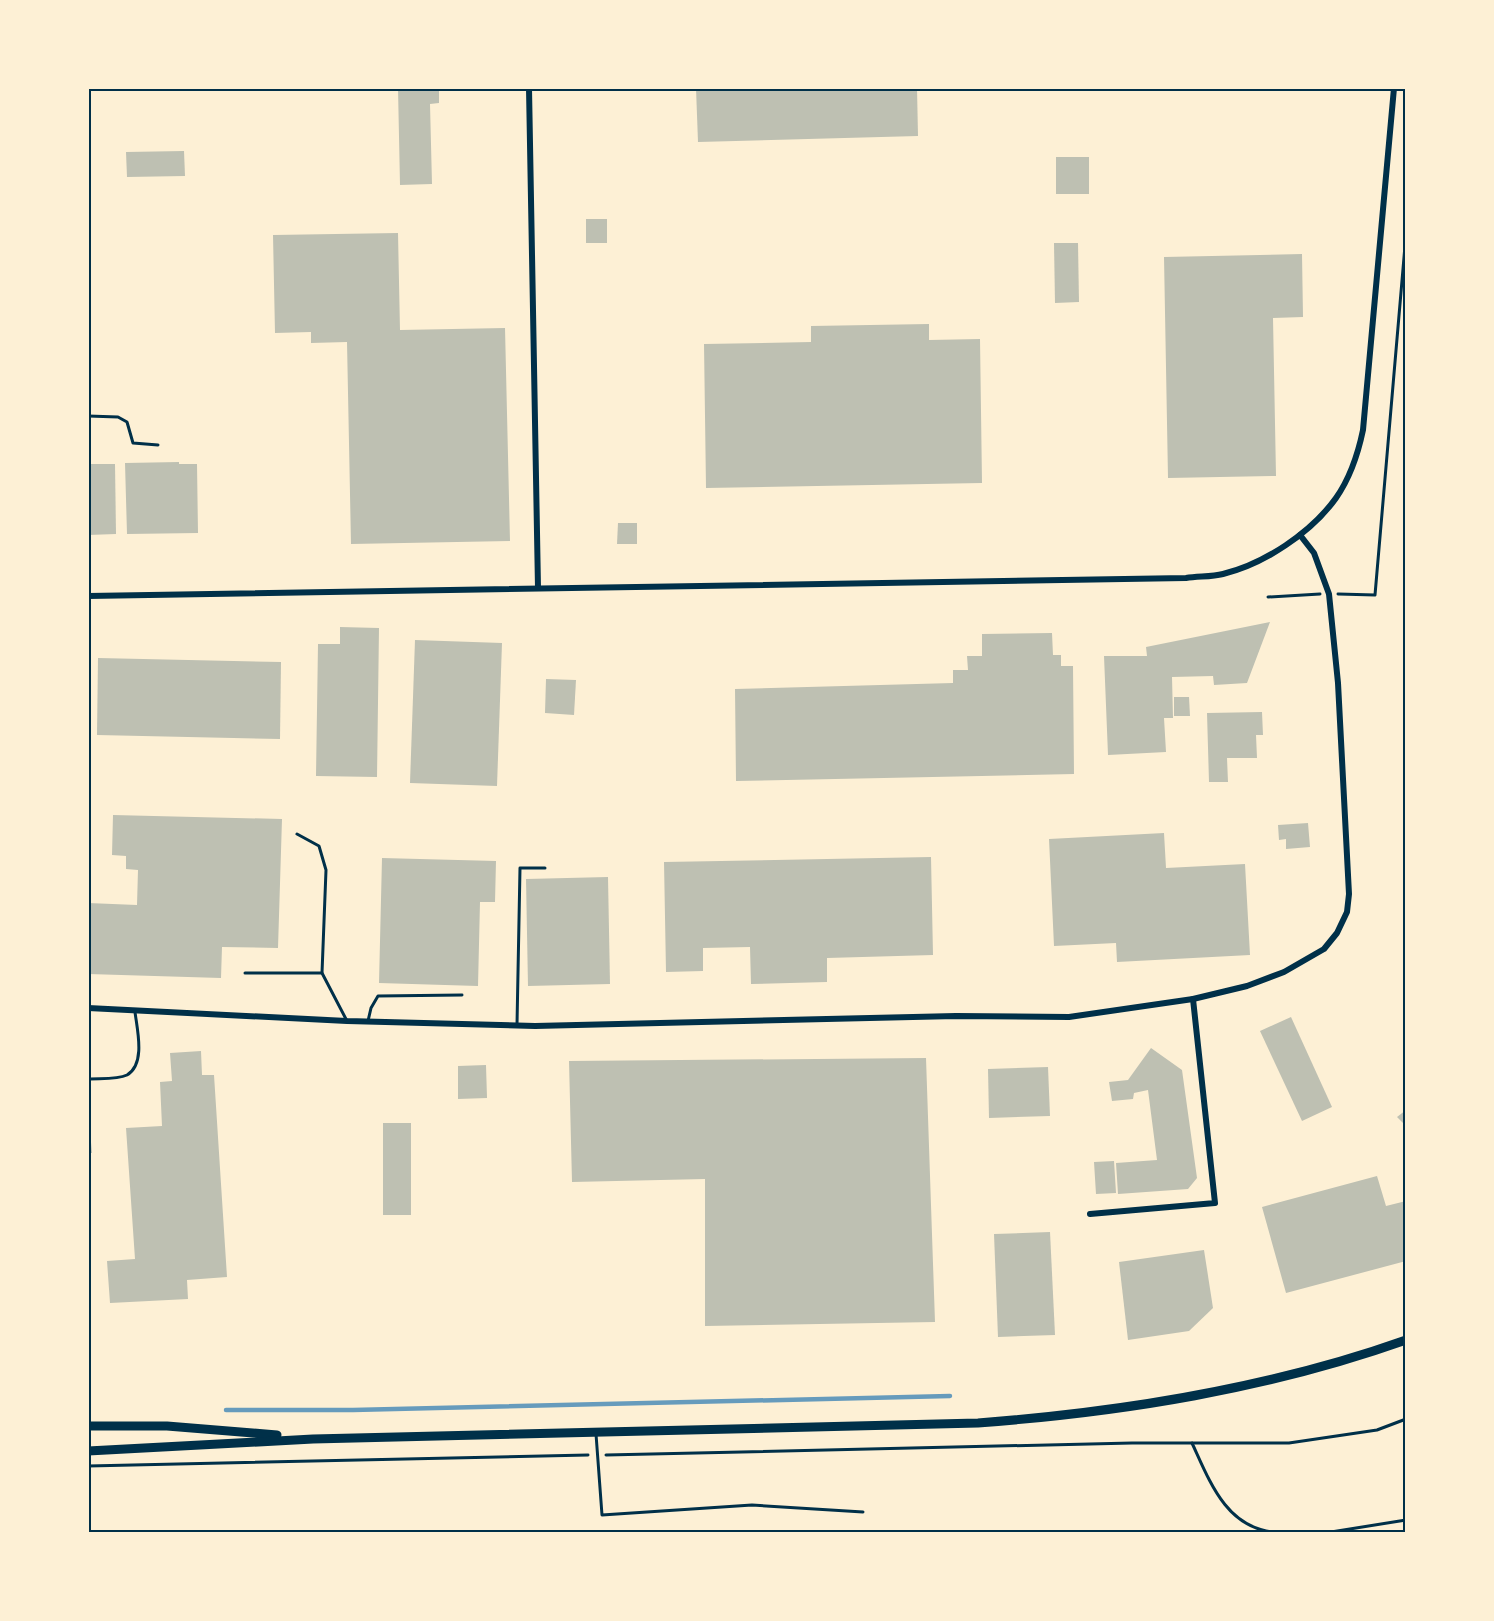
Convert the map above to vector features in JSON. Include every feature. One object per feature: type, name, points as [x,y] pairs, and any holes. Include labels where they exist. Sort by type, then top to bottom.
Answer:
[{"type":"main road","points":[[88,1451],[313,1438],[978,1423],[1085,1413],[1179,1400],[1258,1383],[1406,1340]]},
{"type":"main road","points":[[88,1426],[167,1426],[313,1438]]},
{"type":"street","points":[[529,88],[538,588]]},
{"type":"street","points":[[88,596],[1186,578],[1221,574],[1251,564],[1300,535],[1336,498],[1357,458],[1363,430],[1394,88]]},
{"type":"street","points":[[88,1008],[347,1021],[517,1025],[1069,1017],[1193,999],[1247,986],[1284,972],[1324,949],[1337,933],[1347,912],[1349,894],[1338,683],[1329,594],[1314,554],[1300,535]]},
{"type":"street","points":[[1090,1214],[1215,1203],[1193,999]]},
{"type":"lane","points":[[88,416],[118,417],[127,422],[133,443],[158,445]]},
{"type":"lane","points":[[297,834],[320,846],[326,870],[321,973],[347,1021]]},
{"type":"lane","points":[[517,1025],[520,868],[545,868]]},
{"type":"lane","points":[[246,973],[321,973]]},
{"type":"lane","points":[[368,1021],[371,1008],[378,996],[462,995]]},
{"type":"lane","points":[[88,1079],[126,1076],[135,1067],[138,1055],[135,1010]]},
{"type":"lane","points":[[596,1432],[602,1515],[752,1504],[863,1512]]},
{"type":"path","points":[[1268,597],[1329,594],[1375,596],[1384,459],[1406,234]]},
{"type":"path","points":[[88,1466],[1192,1443],[1289,1443],[1377,1430],[1406,1419]]},
{"type":"path","points":[[1192,1443],[1213,1488],[1237,1520],[1273,1533]]},
{"type":"path","points":[[1331,1533],[1406,1520]]},
{"type":"path","points":[[88,1532],[99,1533]]},
{"type":"building","points":[[398,88],[439,88],[439,103],[430,104],[432,184],[400,185]]},
{"type":"building","points":[[696,88],[917,88],[918,136],[698,142]]},
{"type":"building","points":[[184,151],[185,176],[127,177],[126,152]]},
{"type":"building","points":[[1056,157],[1089,157],[1089,194],[1056,194]]},
{"type":"building","points":[[586,219],[607,219],[607,243],[586,243]]},
{"type":"building","points":[[398,233],[400,330],[505,328],[510,541],[351,544],[347,342],[311,343],[311,332],[275,333],[273,235]]},
{"type":"building","points":[[1054,243],[1078,243],[1079,302],[1055,303]]},
{"type":"building","points":[[1302,254],[1303,317],[1273,318],[1276,476],[1168,478],[1164,257]]},
{"type":"building","points":[[929,324],[929,340],[980,339],[982,483],[706,488],[704,344],[811,342],[811,326]]},
{"type":"building","points":[[179,462],[179,464],[197,464],[198,533],[127,534],[125,463]]},
{"type":"building","points":[[89,464],[115,464],[116,534],[88,535]]},
{"type":"building","points":[[618,523],[637,523],[637,544],[617,544]]},
{"type":"building","points":[[1270,622],[1247,683],[1214,685],[1213,676],[1172,677],[1173,718],[1164,718],[1166,752],[1108,755],[1104,656],[1147,656],[1146,647]]},
{"type":"building","points":[[340,627],[379,628],[377,777],[316,776],[318,644],[340,644]]},
{"type":"building","points":[[1052,633],[1053,655],[1061,655],[1061,666],[1073,666],[1074,774],[736,781],[735,689],[953,683],[953,670],[968,670],[967,656],[982,656],[982,634]]},
{"type":"building","points":[[415,640],[502,643],[497,786],[410,783]]},
{"type":"building","points":[[98,658],[281,662],[280,739],[97,735]]},
{"type":"building","points":[[546,679],[576,680],[574,715],[545,713]]},
{"type":"building","points":[[1174,697],[1189,697],[1190,716],[1174,716]]},
{"type":"building","points":[[1262,712],[1263,735],[1256,735],[1257,758],[1227,758],[1228,782],[1209,782],[1207,713]]},
{"type":"building","points":[[113,815],[282,819],[278,948],[222,947],[221,978],[88,974],[88,903],[137,905],[138,870],[126,869],[126,856],[112,855]]},
{"type":"building","points":[[1308,823],[1310,847],[1286,849],[1286,839],[1279,840],[1278,825]]},
{"type":"building","points":[[1164,833],[1166,868],[1245,864],[1250,955],[1117,962],[1116,943],[1054,946],[1049,839]]},
{"type":"building","points":[[931,857],[933,955],[827,958],[827,982],[751,984],[750,947],[703,948],[703,971],[666,972],[664,862]]},
{"type":"building","points":[[382,858],[496,861],[495,902],[480,902],[478,986],[379,983]]},
{"type":"building","points":[[608,877],[610,984],[528,986],[526,879]]},
{"type":"building","points":[[1291,1017],[1332,1107],[1302,1121],[1260,1031]]},
{"type":"building","points":[[1151,1048],[1182,1070],[1197,1178],[1188,1189],[1118,1194],[1116,1163],[1157,1160],[1148,1090],[1134,1093],[1133,1099],[1112,1101],[1109,1082],[1128,1080]]},
{"type":"building","points":[[201,1051],[202,1075],[214,1075],[227,1277],[187,1280],[188,1299],[110,1303],[107,1261],[135,1259],[126,1128],[162,1126],[160,1082],[172,1081],[170,1053]]},
{"type":"building","points":[[926,1058],[935,1322],[705,1326],[705,1179],[572,1182],[569,1061]]},
{"type":"building","points":[[486,1065],[487,1098],[458,1099],[458,1066]]},
{"type":"building","points":[[1048,1067],[1050,1116],[989,1118],[988,1069]]},
{"type":"building","points":[[1406,1110],[1406,1126],[1397,1117]]},
{"type":"building","points":[[383,1123],[411,1123],[411,1215],[383,1215]]},
{"type":"building","points":[[88,1131],[90,1131],[92,1153],[88,1153]]},
{"type":"building","points":[[1114,1161],[1116,1193],[1096,1194],[1094,1162]]},
{"type":"building","points":[[1377,1176],[1386,1206],[1406,1201],[1406,1261],[1286,1293],[1262,1207]]},
{"type":"building","points":[[1050,1232],[1055,1335],[998,1337],[994,1234]]},
{"type":"building","points":[[1204,1250],[1213,1308],[1189,1331],[1128,1340],[1119,1262]]},
{"type":"waterway","points":[[226,1410],[353,1410],[950,1396]]}]
